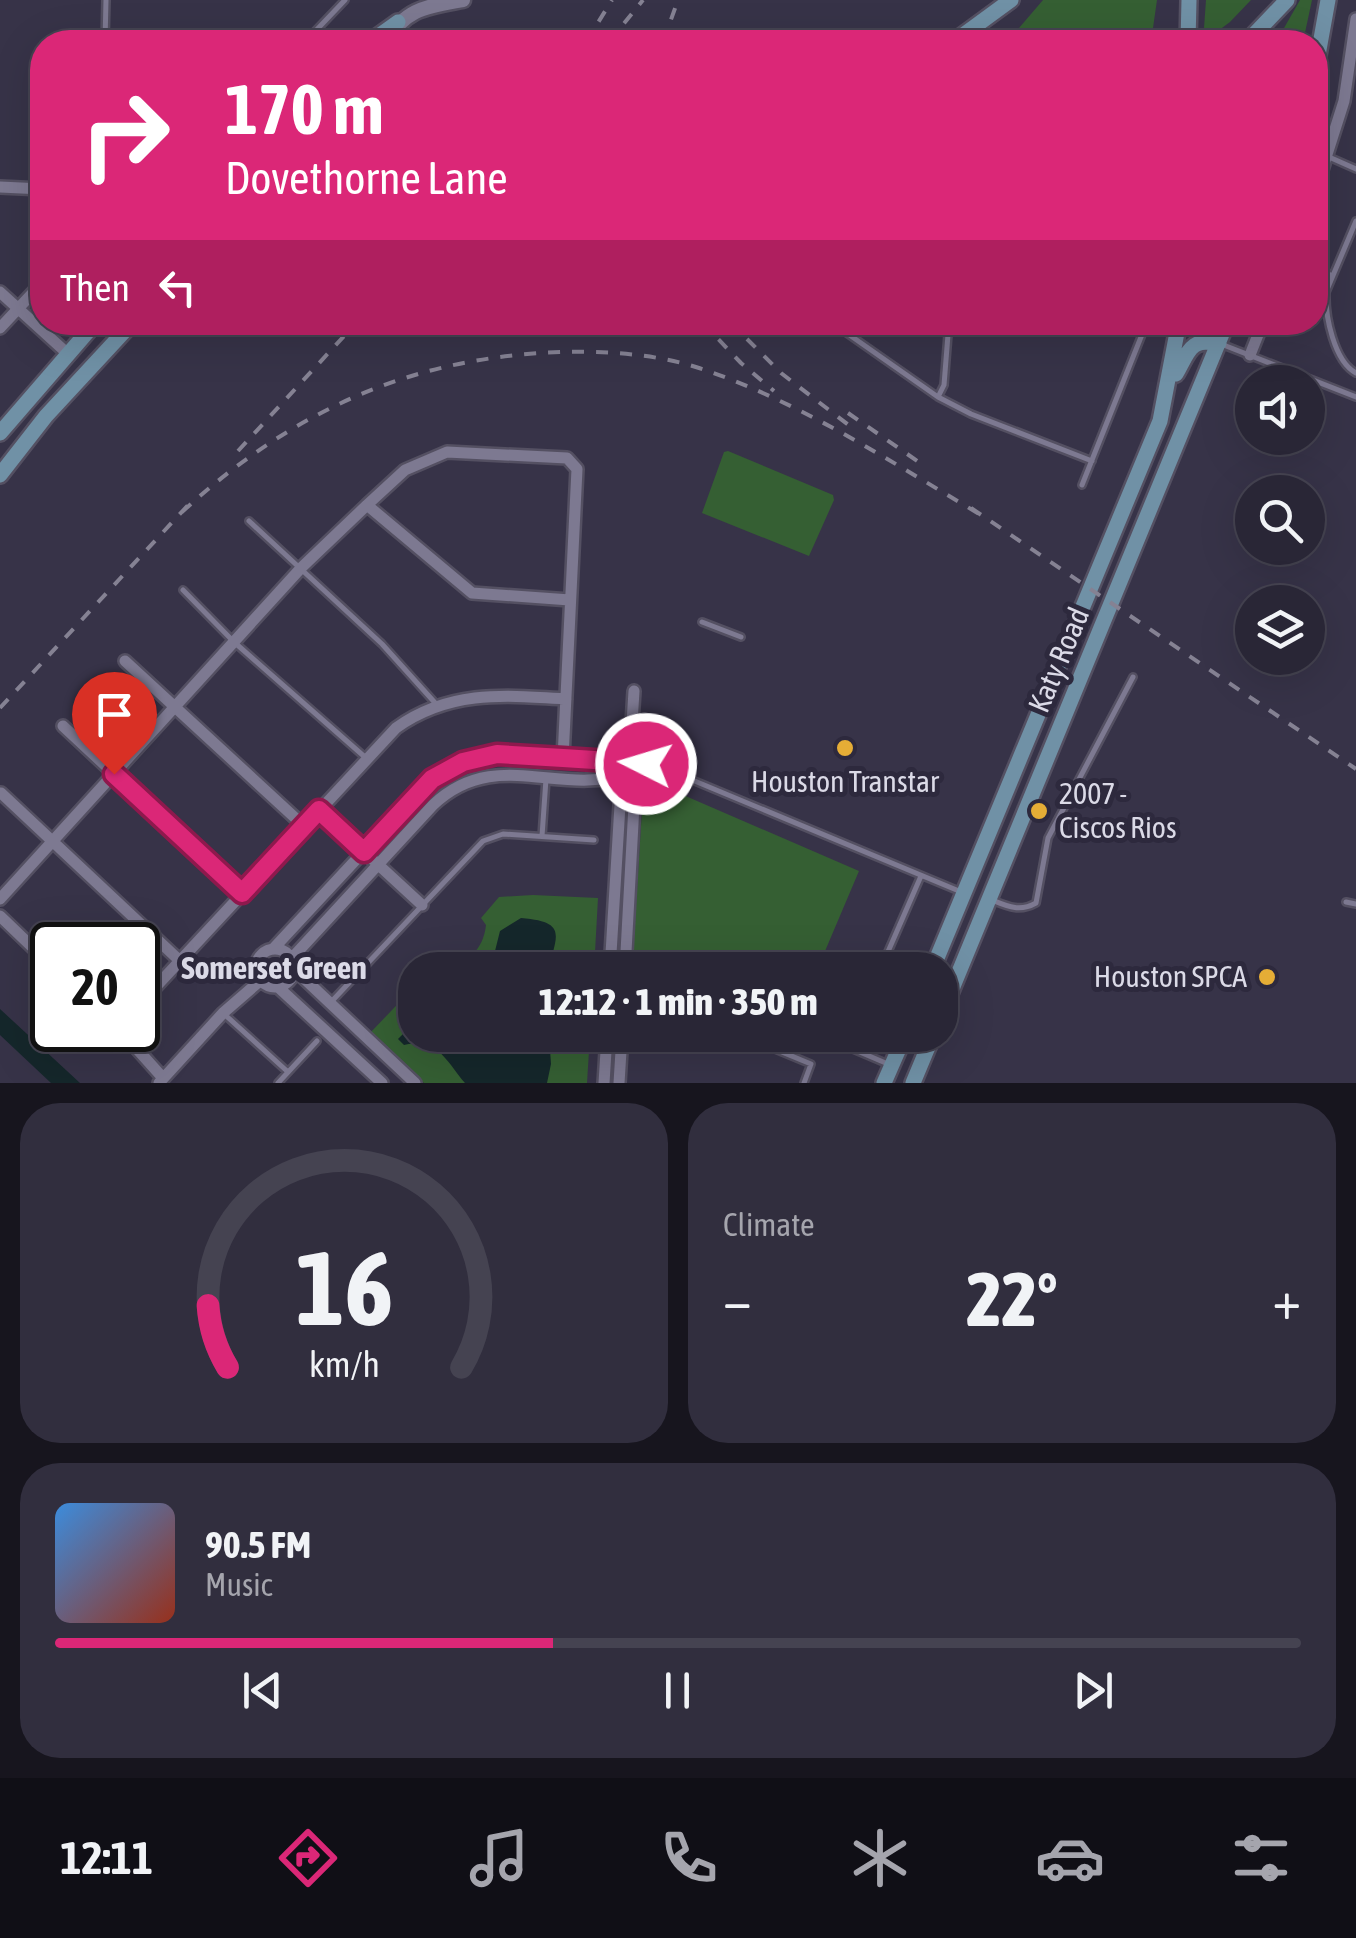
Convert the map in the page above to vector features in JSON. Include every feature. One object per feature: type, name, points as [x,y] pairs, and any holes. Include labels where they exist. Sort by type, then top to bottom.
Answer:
[{"type":"main road","points":[[971,30],[1011,0]]},
{"type":"main road","points":[[1188,30],[1189,0]]},
{"type":"main road","points":[[1258,30],[1287,0]]},
{"type":"main road","points":[[1323,30],[1328,0]]},
{"type":"main road","points":[[387,30],[398,22]]},
{"type":"main road","points":[[0,433],[85,335]]},
{"type":"main road","points":[[0,475],[46,416],[121,335]]},
{"type":"main road","name":"Katy Road","points":[[939,952],[1160,420],[1178,335]]},
{"type":"main road","points":[[1212,335],[1218,343]]},
{"type":"main road","name":"Katy Road","points":[[958,974],[1221,335]]},
{"type":"main road","points":[[1168,390],[1196,343],[1218,343]]},
{"type":"main road","points":[[964,893],[989,899]]},
{"type":"main road","points":[[884,1083],[897,1052]]},
{"type":"main road","points":[[892,1066],[915,1079],[926,1052]]},
{"type":"street","points":[[392,30],[398,22],[426,8],[464,0]]},
{"type":"street","points":[[1328,157],[1352,79],[1356,19]]},
{"type":"street","points":[[0,187],[30,188]]},
{"type":"street","points":[[0,292],[30,319]]},
{"type":"street","points":[[0,328],[30,297]]},
{"type":"street","points":[[47,335],[68,354]]},
{"type":"street","points":[[1250,354],[1257,335]]},
{"type":"street","points":[[0,899],[301,568],[404,470],[448,452],[566,458],[577,469],[563,758]]},
{"type":"street","points":[[367,504],[472,593],[570,600]]},
{"type":"street","points":[[126,661],[304,826]]},
{"type":"street","points":[[627,952],[634,805],[629,772],[634,690]]},
{"type":"street","points":[[160,982],[396,728],[437,704],[489,695],[566,698]]},
{"type":"street","points":[[63,726],[242,893]]},
{"type":"street","points":[[497,754],[610,761],[629,772],[609,780],[490,775],[454,787],[378,865],[293,964],[289,981],[278,987],[267,986],[261,980],[257,962],[263,953],[273,949],[432,779],[463,762],[497,754]]},
{"type":"street","points":[[546,776],[548,757]]},
{"type":"street","points":[[611,952],[620,804],[629,772]]},
{"type":"street","points":[[1,793],[180,960]]},
{"type":"street","points":[[319,810],[422,906]]},
{"type":"street","points":[[0,916],[30,945]]},
{"type":"street","points":[[273,949],[284,950],[330,1003],[416,1083]]},
{"type":"street","points":[[139,1052],[163,1081],[223,1013],[261,980]]},
{"type":"street","points":[[278,987],[378,1080],[390,1059]]},
{"type":"street","points":[[604,1083],[606,1052]]},
{"type":"street","points":[[619,1083],[621,1052]]},
{"type":"lane","points":[[105,30],[106,0]]},
{"type":"lane","points":[[317,30],[345,0]]},
{"type":"lane","points":[[1328,157],[1356,169]]},
{"type":"lane","points":[[1328,287],[1356,220]]},
{"type":"lane","points":[[1328,274],[1332,276]]},
{"type":"lane","points":[[1328,311],[1340,359],[1356,373]]},
{"type":"lane","points":[[848,335],[938,398],[1092,462]]},
{"type":"lane","points":[[938,398],[944,385],[948,335]]},
{"type":"lane","points":[[1082,485],[1142,335]]},
{"type":"lane","points":[[1218,343],[1356,397]]},
{"type":"lane","points":[[68,354],[86,372]]},
{"type":"lane","points":[[249,522],[382,644],[437,704]]},
{"type":"lane","points":[[184,590],[234,642],[366,758]]},
{"type":"lane","points":[[702,622],[741,638]]},
{"type":"lane","points":[[989,899],[1012,908],[1025,909],[1036,903],[1048,838],[1133,677]]},
{"type":"lane","points":[[629,772],[646,764],[661,767],[964,893]]},
{"type":"lane","points":[[542,836],[546,776]]},
{"type":"lane","points":[[330,1003],[483,840],[503,834],[594,840]]},
{"type":"lane","points":[[888,952],[921,876]]},
{"type":"lane","points":[[1346,902],[1356,904]]},
{"type":"lane","points":[[223,1013],[288,1072]]},
{"type":"lane","points":[[278,1083],[317,1041]]},
{"type":"lane","points":[[782,1052],[811,1064],[804,1083]]},
{"type":"lane","points":[[860,1052],[892,1066]]},
{"type":"green space","points":[[1043,0],[1157,0],[1153,30],[1017,30]]},
{"type":"green space","points":[[1206,0],[1251,0],[1219,30],[1204,30]]},
{"type":"green space","points":[[1300,0],[1312,0],[1306,30],[1283,30]]},
{"type":"green space","points":[[724,452],[833,495],[809,556],[702,513]]},
{"type":"green space","points":[[644,778],[859,871],[825,952],[633,952]]},
{"type":"green space","points":[[499,897],[598,898],[595,952],[474,952],[486,925],[481,918]]},
{"type":"green space","points":[[398,1004],[398,1052],[589,1052],[587,1083],[424,1083],[370,1033]]},
{"type":"shaded area","points":[[521,918],[547,923],[556,934],[553,952],[494,952],[500,931]]},
{"type":"shaded area","points":[[0,1009],[30,1037],[30,1052],[46,1052],[80,1083],[51,1083],[0,1035]]},
{"type":"shaded area","points":[[550,1052],[551,1064],[547,1083],[465,1083],[440,1053]]},
{"type":"railway","points":[[593,30],[612,0]]},
{"type":"railway","points":[[619,30],[643,0]]},
{"type":"railway","points":[[667,30],[678,0]]},
{"type":"railway","points":[[238,451],[345,335]]},
{"type":"railway","points":[[714,335],[774,391]]},
{"type":"railway","points":[[743,335],[781,373],[855,430]]},
{"type":"railway","points":[[182,512],[267,445],[358,396],[456,364],[581,352],[666,359],[773,397],[981,515]]},
{"type":"railway","points":[[848,413],[926,467]]},
{"type":"railway","points":[[0,708],[191,502]]},
{"type":"railway","points":[[971,508],[1356,769]]},
{"type":"place","name":"Houston Transtar","points":[[845,748]]},
{"type":"place","name":"2007 - Ciscos Rios","points":[[1039,811]]},
{"type":"place","name":"Houston SPCA","points":[[1267,977]]},
{"type":"district","name":"Somerset Green","points":[[274,968]]},
{"type":"route","points":[[114,774],[242,893],[319,810],[364,852],[432,779],[463,762],[504,754],[610,761],[629,772],[646,764]]}]
